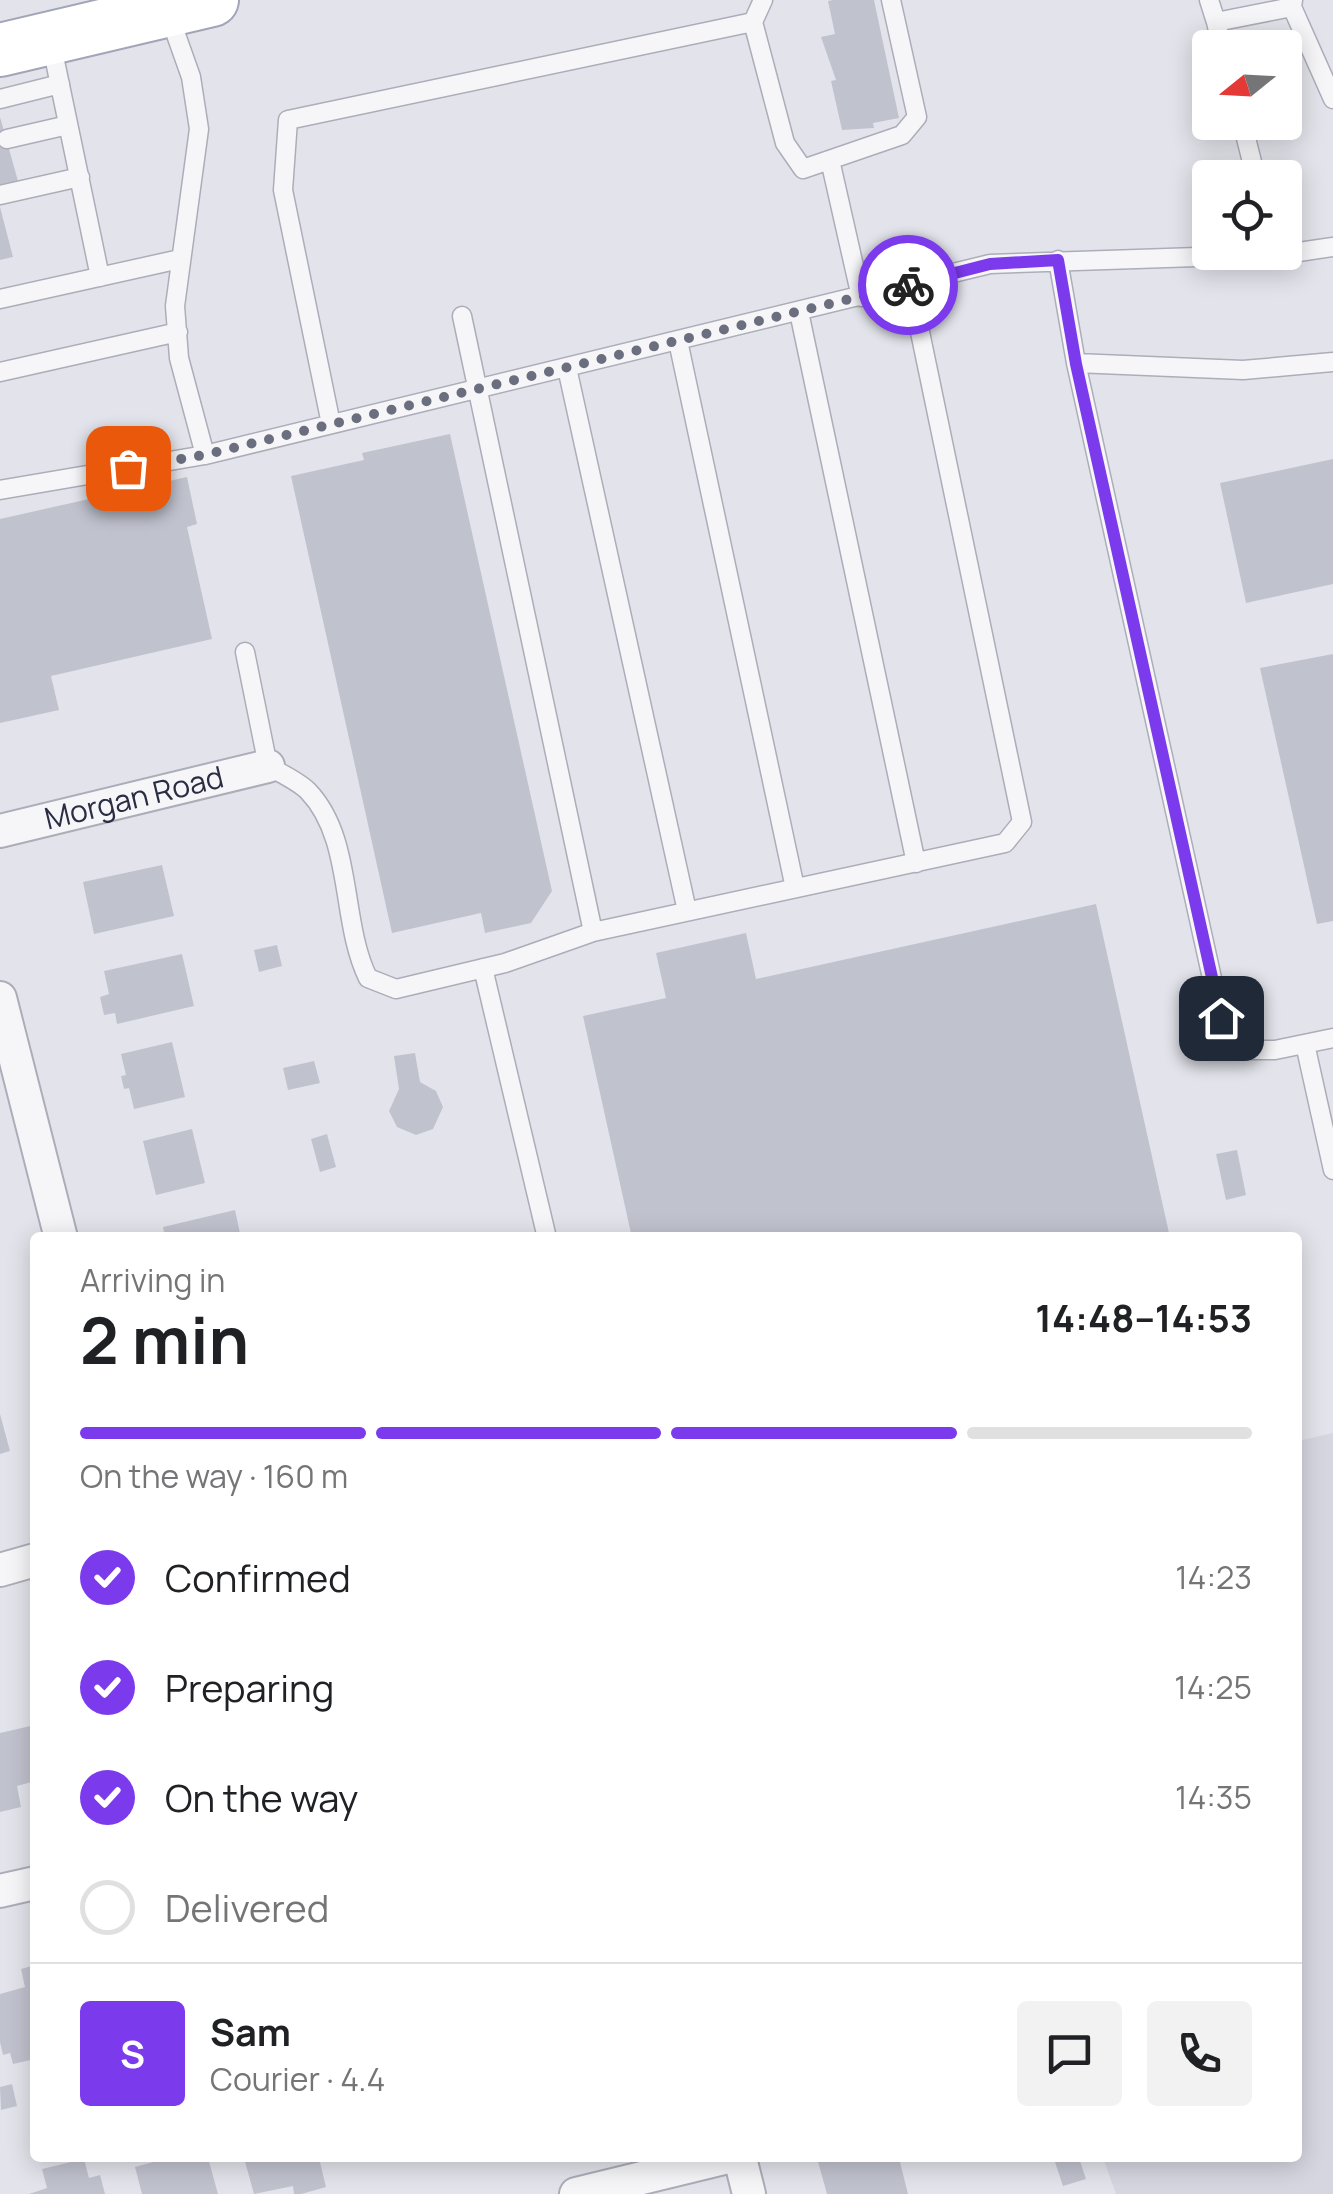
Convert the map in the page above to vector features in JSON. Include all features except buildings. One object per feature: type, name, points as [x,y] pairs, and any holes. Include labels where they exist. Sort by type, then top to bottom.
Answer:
[{"type":"main road","points":[[0,50],[55,61],[190,5]]},
{"type":"street","name":"Morgan Road","points":[[0,831],[268,766]]},
{"type":"street","points":[[0,998],[59,1232]]},
{"type":"street","points":[[0,1570],[30,1561]]},
{"type":"street","points":[[0,1891],[30,1883]]},
{"type":"street","points":[[576,2194],[708,2162]]},
{"type":"street","points":[[741,2162],[749,2194]]},
{"type":"lane","points":[[763,0],[754,22],[785,143],[803,169],[902,135],[917,117],[892,0]]},
{"type":"lane","points":[[1210,0],[1218,30]]},
{"type":"lane","points":[[1216,22],[1292,3],[1333,100]]},
{"type":"lane","points":[[190,5],[191,77],[199,129],[180,259],[178,332],[180,358],[204,455]]},
{"type":"lane","points":[[331,424],[284,190],[288,120],[754,22]]},
{"type":"lane","points":[[0,99],[55,61],[100,277]]},
{"type":"lane","points":[[7,139],[68,125]]},
{"type":"lane","points":[[830,160],[861,297]]},
{"type":"lane","points":[[0,195],[80,177]]},
{"type":"lane","points":[[1302,250],[1333,246]]},
{"type":"lane","points":[[0,490],[204,455],[990,264],[1192,256]]},
{"type":"lane","points":[[0,299],[180,259]]},
{"type":"lane","points":[[1058,260],[1076,364],[1221,1018],[1240,1050],[1333,1038]]},
{"type":"lane","points":[[245,652],[268,766],[308,791],[334,833],[354,950],[368,978],[396,989],[483,968],[593,932],[1005,843],[1022,822],[910,284]]},
{"type":"lane","points":[[799,312],[916,862]]},
{"type":"lane","points":[[462,316],[593,932]]},
{"type":"lane","points":[[0,372],[178,332]]},
{"type":"lane","points":[[678,341],[795,888]]},
{"type":"lane","points":[[1076,364],[1243,370],[1333,362]]},
{"type":"lane","points":[[568,368],[688,911]]},
{"type":"lane","points":[[483,968],[546,1232]]},
{"type":"lane","points":[[1305,1044],[1333,1170]]},
{"type":"shaded area","points":[[1333,1433],[1333,2194],[1116,2194],[1104,2162],[1302,2162],[1302,1440]]},
{"type":"way so far","points":[[128,468],[204,455],[908,285]]},
{"type":"route","points":[[908,285],[990,264],[1058,260],[1076,364],[1221,1018]]}]
